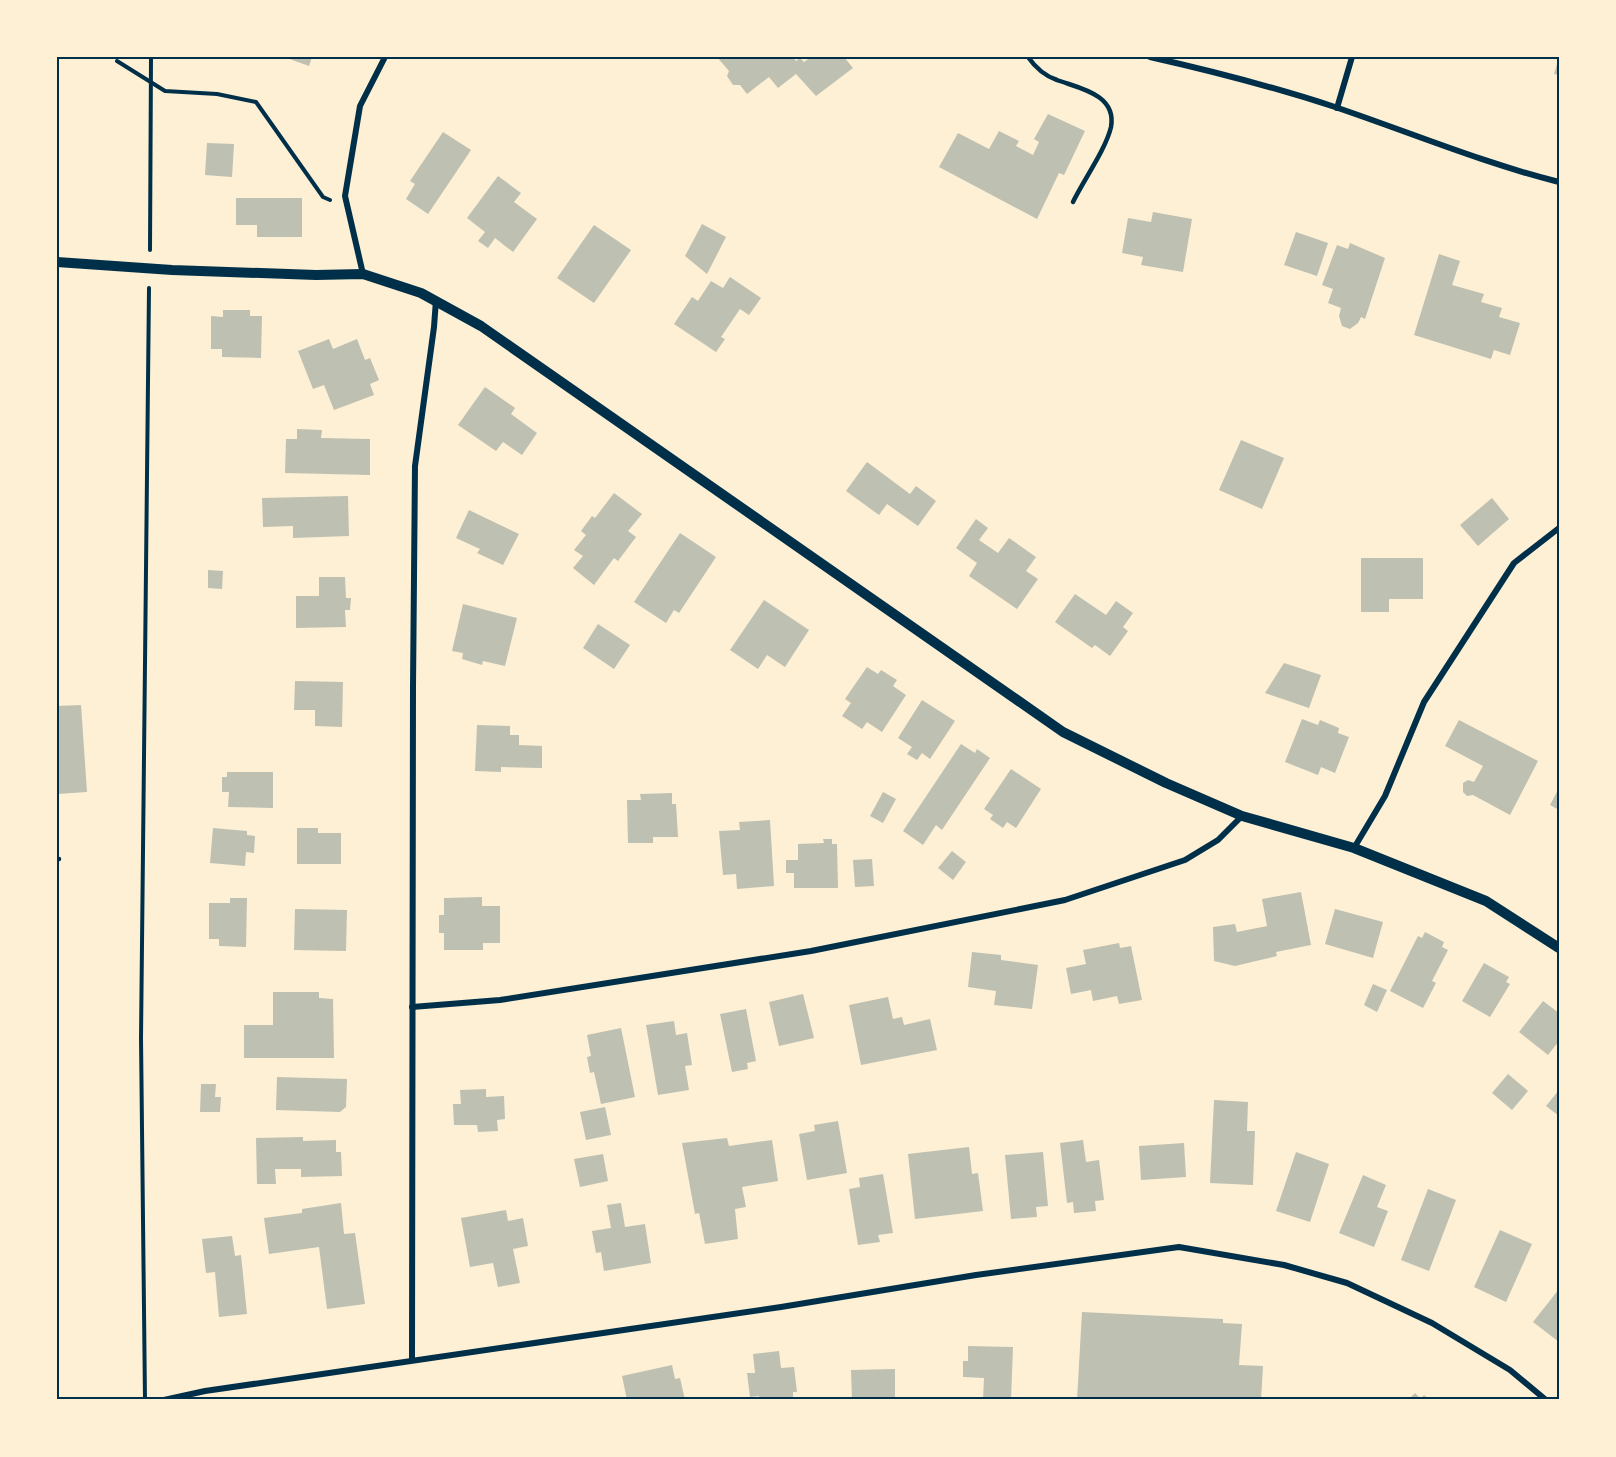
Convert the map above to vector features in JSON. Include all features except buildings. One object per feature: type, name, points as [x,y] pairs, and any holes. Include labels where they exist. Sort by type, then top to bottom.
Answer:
[{"type":"street","points":[[363,274],[345,196],[360,106],[385,57]]},
{"type":"street","points":[[1150,57],[1248,81],[1337,108],[1559,182]]},
{"type":"street","points":[[1337,108],[1352,57]]},
{"type":"street","points":[[57,262],[205,272],[363,274],[410,288],[436,299],[490,332],[1064,732],[1166,783],[1242,816],[1354,848],[1486,901],[1559,948]]},
{"type":"street","points":[[412,1360],[415,466],[436,299]]},
{"type":"street","points":[[1354,848],[1385,796],[1424,702],[1514,562],[1559,528]]},
{"type":"street","points":[[412,1007],[500,1000],[820,950],[1065,900],[1185,860],[1218,840],[1242,816]]},
{"type":"street","points":[[164,1400],[204,1391],[791,1305],[976,1275],[1179,1247],[1284,1265],[1347,1283],[1432,1323],[1510,1370],[1546,1400]]},
{"type":"lane","points":[[1028,57],[1037,69],[1055,80],[1094,93],[1105,102],[1110,111],[1111,126],[1073,202]]},
{"type":"path","points":[[151,57],[151,231]]},
{"type":"path","points":[[117,61],[165,91],[217,94],[256,102],[323,197],[347,208]]},
{"type":"path","points":[[145,1400],[141,1026],[148,298]]}]
